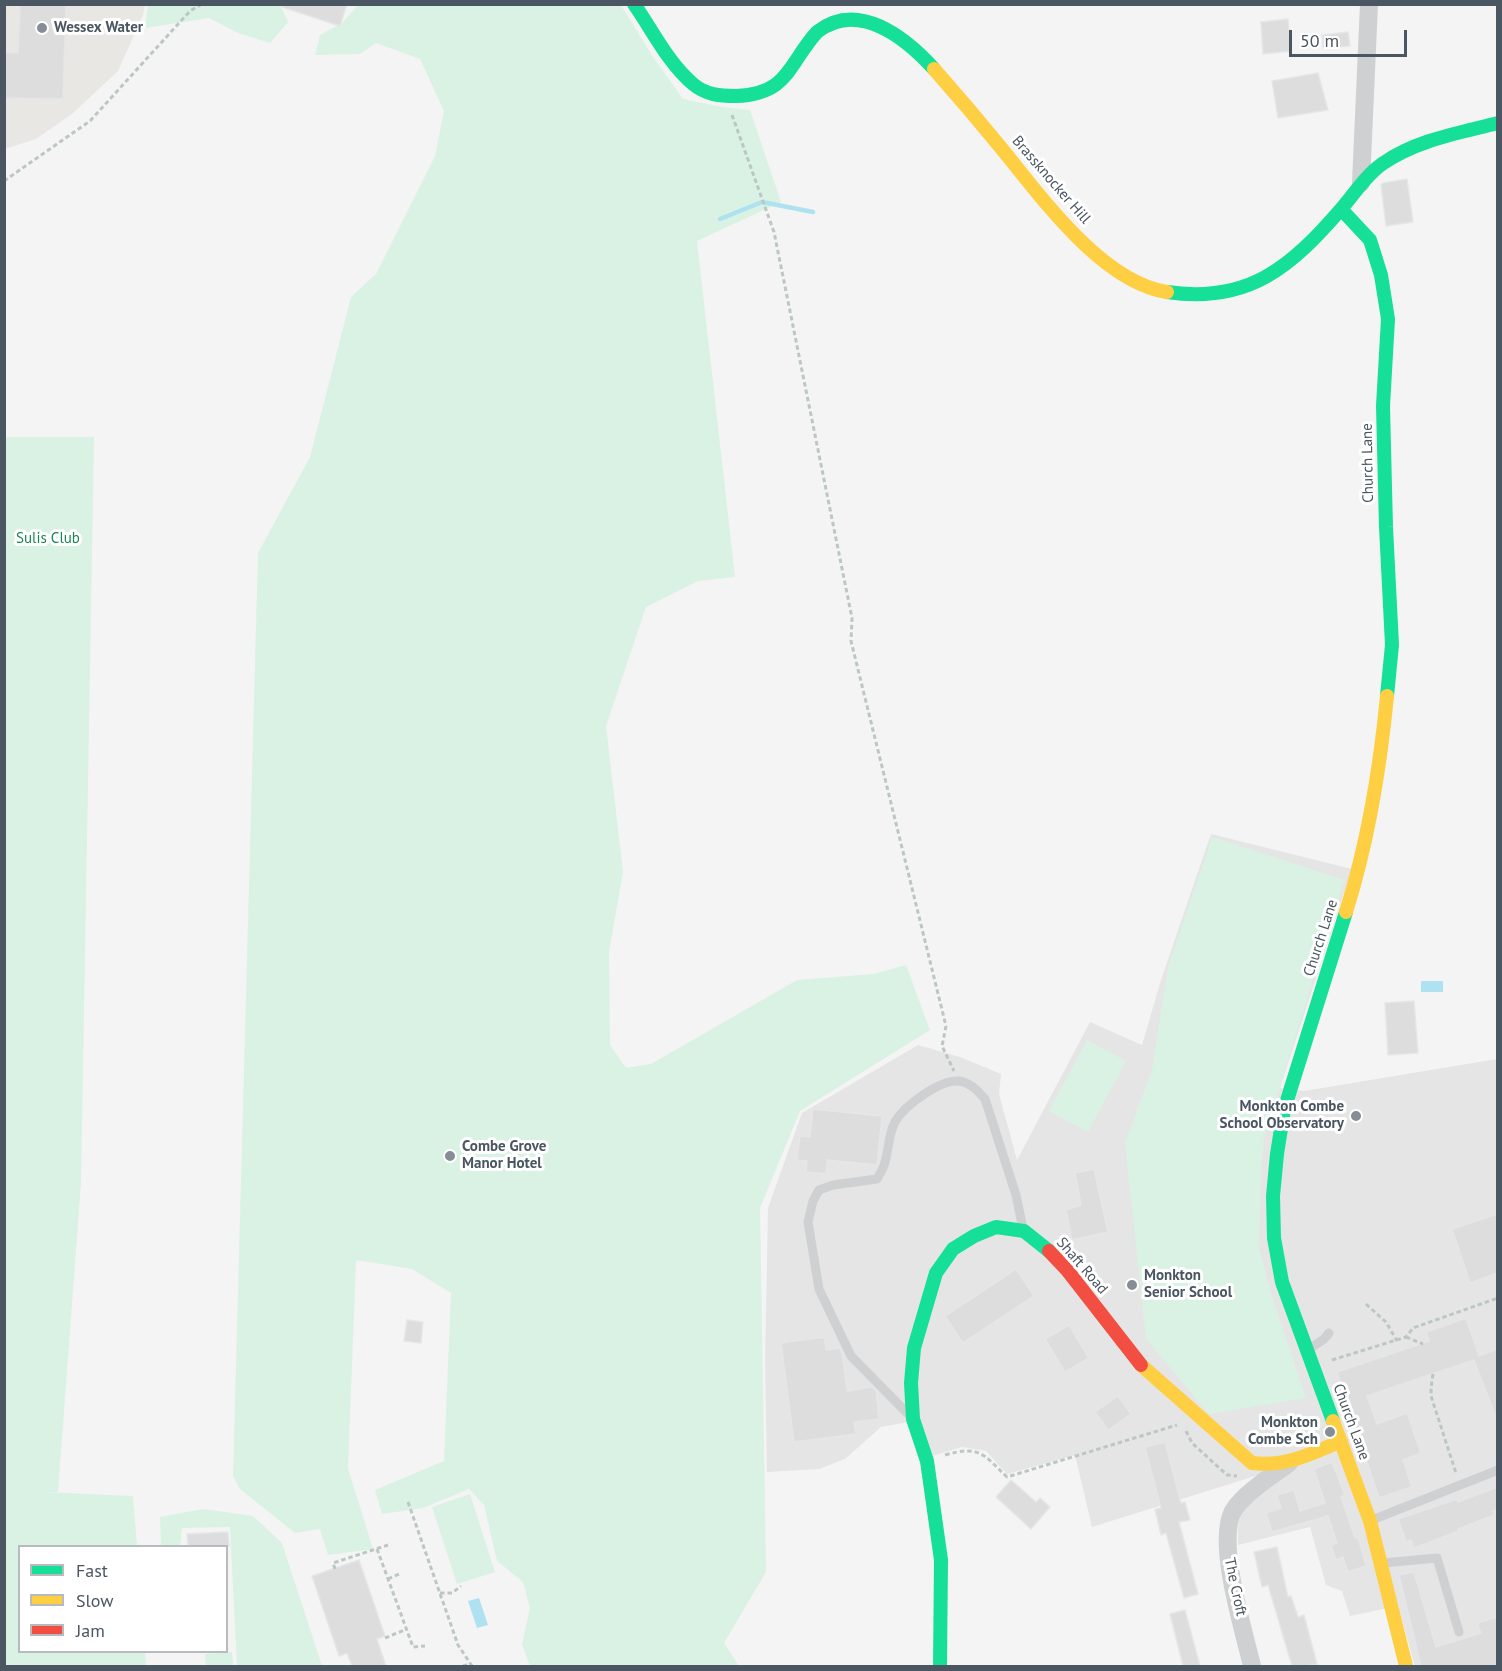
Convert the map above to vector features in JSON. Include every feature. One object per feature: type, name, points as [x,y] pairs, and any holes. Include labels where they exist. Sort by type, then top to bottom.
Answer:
[{"type":"street","name":"Brassknocker Hill","points":[[634,4],[678,69],[691,83],[704,93],[726,96],[746,96],[770,89],[787,74],[810,40],[827,22],[849,14],[863,15],[883,23],[928,62],[1089,250],[1121,274],[1143,286],[1170,293],[1202,296],[1238,292],[1266,279],[1295,255],[1341,209],[1361,183],[1380,165],[1408,149],[1497,123]]},
{"type":"street","points":[[1361,183],[1369,4]]},
{"type":"street","name":"Church Lane","points":[[1341,209],[1370,240],[1381,275],[1388,319],[1383,406],[1392,645],[1383,746],[1374,803],[1356,881],[1284,1110],[1277,1144],[1271,1218],[1275,1253],[1282,1282],[1370,1521],[1406,1666]]},
{"type":"street","points":[[940,1666],[941,1560],[927,1461],[913,1419],[911,1383],[914,1348],[936,1273],[953,1249],[974,1236],[996,1227],[1024,1231]]},
{"type":"street","name":"Shaft Road","points":[[1024,1231],[1048,1250],[1067,1270],[1144,1369],[1241,1455],[1252,1463],[1263,1465]]},
{"type":"street","points":[[1263,1465],[1291,1462],[1341,1441]]},
{"type":"street","name":"The Croft","points":[[1252,1666],[1228,1557],[1227,1533],[1233,1512],[1255,1488],[1291,1462]]},
{"type":"lane","points":[[913,1419],[851,1356],[819,1289],[808,1222],[813,1201],[819,1190],[833,1185],[877,1179],[885,1164],[895,1122],[906,1107],[934,1088],[959,1081],[976,1088],[985,1099],[1016,1195],[1024,1231]]},
{"type":"lane","points":[[1307,1350],[1329,1333]]},
{"type":"lane","points":[[1370,1521],[1497,1470]]},
{"type":"lane","points":[[1380,1563],[1437,1558],[1459,1632]]},
{"type":"path","points":[[4,182],[90,121],[190,11],[202,4]]},
{"type":"path","points":[[726,96],[774,232],[852,618],[851,641],[946,1026],[942,1047],[959,1081]]},
{"type":"path","points":[[1312,1366],[1397,1341],[1406,1337],[1413,1328],[1497,1298]]},
{"type":"path","points":[[1366,1304],[1386,1322],[1397,1341]]},
{"type":"path","points":[[1406,1337],[1423,1344]]},
{"type":"path","points":[[1433,1374],[1431,1396],[1460,1486]]},
{"type":"path","points":[[927,1461],[961,1450],[983,1453],[1007,1477],[1185,1423],[1186,1436],[1227,1475],[1235,1476],[1263,1465]]},
{"type":"path","points":[[408,1502],[458,1645],[472,1665],[463,1666]]},
{"type":"path","points":[[335,1569],[333,1563],[388,1545]]},
{"type":"path","points":[[377,1549],[413,1647],[425,1646]]},
{"type":"path","points":[[388,1579],[399,1574]]},
{"type":"path","points":[[440,1593],[452,1593],[460,1586]]},
{"type":"path","points":[[385,1638],[407,1629]]},
{"type":"shaded area","name":"Wessex Water","points":[[5,5],[145,5],[143,15],[118,71],[72,114],[36,139],[5,149]]},
{"type":"shaded area","name":"Monkton Senior School","points":[[1211,834],[1352,869],[1280,1088],[1304,1091],[1497,1059],[1497,1666],[1415,1666],[1398,1606],[1350,1616],[1342,1591],[1326,1585],[1310,1527],[1238,1545],[1241,1510],[1265,1473],[1092,1527],[1075,1455],[1007,1474],[986,1451],[962,1447],[932,1456],[918,1420],[881,1427],[845,1459],[819,1469],[767,1472],[765,1362],[768,1208],[802,1113],[918,1045],[960,1057],[1001,1074],[999,1094],[1017,1160],[1090,1022],[1142,1045],[1161,980]]},
{"type":"green space","points":[[148,4],[280,5],[288,22],[270,43],[238,33],[209,18],[145,28]]},
{"type":"green space","points":[[358,5],[621,5],[653,57],[683,99],[750,110],[781,202],[697,241],[735,577],[698,581],[646,607],[606,726],[623,872],[609,952],[610,1045],[626,1068],[651,1064],[797,980],[874,974],[906,965],[930,1030],[800,1111],[760,1208],[766,1572],[724,1643],[739,1666],[530,1666],[522,1644],[530,1608],[523,1582],[497,1561],[484,1505],[469,1489],[423,1508],[382,1514],[375,1490],[444,1461],[451,1293],[412,1269],[356,1260],[348,1468],[373,1549],[328,1555],[320,1529],[295,1533],[240,1489],[233,1476],[258,553],[310,457],[351,297],[376,274],[435,156],[444,111],[420,59],[376,43],[360,54],[315,55],[320,35],[342,23]]},
{"type":"green space","name":"Sulis Club","points":[[5,437],[94,437],[81,1183],[58,1492],[43,1492],[133,1496],[137,1545],[18,1545],[18,1653],[145,1653],[146,1666],[5,1666]]},
{"type":"green space","points":[[1212,837],[1344,880],[1264,1137],[1261,1172],[1259,1248],[1270,1290],[1306,1398],[1209,1414],[1146,1339],[1125,1143],[1152,1070],[1168,967]]},
{"type":"green space","points":[[1087,1040],[1126,1061],[1088,1132],[1049,1111]]},
{"type":"green space","points":[[470,1494],[495,1572],[457,1584],[432,1507]]},
{"type":"green space","points":[[203,1509],[253,1516],[282,1543],[322,1666],[237,1666],[230,1527],[182,1528],[180,1545],[161,1545],[160,1517]]},
{"type":"green space","points":[[232,1652],[233,1666],[206,1666],[205,1654]]},
{"type":"water","points":[[1421,981],[1443,981],[1443,992],[1421,992]]},
{"type":"water","points":[[479,1598],[488,1625],[477,1628],[468,1601]]},
{"type":"building","name":"Wessex Water","points":[[20,4],[66,4],[63,99],[4,98],[4,52],[18,53]]},
{"type":"building","points":[[283,4],[347,4],[340,26],[282,7]]},
{"type":"building","points":[[1288,19],[1291,51],[1263,54],[1261,22]]},
{"type":"building","points":[[1348,32],[1350,46],[1323,48],[1322,35]]},
{"type":"building","points":[[1318,73],[1328,110],[1278,118],[1272,81]]},
{"type":"building","points":[[1407,179],[1413,222],[1386,226],[1381,185]]},
{"type":"building","points":[[1414,1001],[1418,1053],[1388,1055],[1385,1003]]},
{"type":"building","points":[[1356,1108],[1363,1115],[1356,1123],[1351,1121],[1347,1113]]},
{"type":"building","points":[[813,1109],[882,1116],[877,1165],[827,1160],[826,1174],[806,1172],[807,1161],[797,1160],[800,1136],[810,1137]]},
{"type":"building","points":[[1094,1169],[1108,1232],[1072,1240],[1066,1210],[1081,1205],[1075,1173]]},
{"type":"building","points":[[1497,1214],[1497,1273],[1470,1283],[1452,1229]]},
{"type":"building","points":[[1016,1269],[1034,1296],[963,1343],[945,1316]]},
{"type":"building","points":[[1466,1318],[1479,1356],[1497,1349],[1497,1420],[1474,1360],[1367,1396],[1377,1424],[1407,1413],[1421,1453],[1403,1460],[1412,1487],[1379,1498],[1337,1372],[1429,1341],[1426,1332]]},
{"type":"building","points":[[407,1320],[423,1322],[421,1343],[404,1341]]},
{"type":"building","points":[[1069,1325],[1089,1358],[1065,1372],[1045,1339]]},
{"type":"building","points":[[824,1337],[826,1350],[840,1348],[847,1391],[872,1387],[876,1391],[879,1419],[854,1422],[856,1434],[794,1442],[781,1343]]},
{"type":"building","points":[[1118,1396],[1131,1414],[1108,1430],[1095,1412]]},
{"type":"building","points":[[1165,1442],[1181,1503],[1185,1502],[1190,1520],[1179,1522],[1198,1594],[1184,1598],[1166,1533],[1161,1535],[1155,1509],[1161,1508],[1145,1447]]},
{"type":"building","points":[[1332,1462],[1345,1495],[1341,1497],[1355,1538],[1358,1537],[1366,1566],[1348,1572],[1343,1557],[1336,1560],[1331,1545],[1337,1543],[1328,1516],[1272,1532],[1266,1513],[1281,1508],[1277,1495],[1294,1490],[1300,1511],[1325,1503],[1314,1469]]},
{"type":"building","points":[[1011,1480],[1036,1502],[1040,1498],[1050,1507],[1031,1529],[996,1497]]},
{"type":"building","points":[[1497,1487],[1497,1510],[1493,1511],[1495,1515],[1414,1548],[1411,1540],[1406,1542],[1398,1519],[1457,1499],[1458,1502]]},
{"type":"building","points":[[228,1532],[229,1546],[188,1545],[187,1534]]},
{"type":"building","points":[[1277,1547],[1288,1597],[1291,1596],[1298,1617],[1304,1615],[1317,1664],[1292,1666],[1268,1585],[1262,1587],[1254,1552]]},
{"type":"building","points":[[359,1560],[385,1636],[377,1639],[386,1666],[352,1666],[347,1653],[339,1656],[312,1576]]},
{"type":"building","points":[[1414,1572],[1436,1647],[1481,1633],[1477,1623],[1497,1617],[1497,1666],[1421,1666],[1399,1575]]},
{"type":"building","points":[[1185,1610],[1200,1666],[1183,1666],[1170,1614]]},
{"type":"waterway","points":[[720,219],[762,202],[813,212]]},
{"type":"traffic: fast","points":[[634,4],[684,76],[698,88],[713,94],[736,96],[767,90],[786,75],[817,32],[833,23],[848,20],[864,21],[880,26],[909,45],[934,69]]},
{"type":"traffic: fast","points":[[1167,292],[1196,294],[1222,292],[1266,277],[1305,248],[1382,164],[1423,143],[1498,123]]},
{"type":"traffic: fast","points":[[1341,209],[1370,240],[1381,275],[1388,319],[1383,406],[1392,645],[1387,696]]},
{"type":"traffic: fast","points":[[1333,1421],[1282,1282],[1274,1238],[1273,1196],[1284,1110],[1346,912]]},
{"type":"traffic: fast","points":[[940,1666],[941,1560],[927,1461],[913,1419],[911,1383],[914,1348],[936,1273],[953,1249],[974,1236],[996,1227],[1024,1231],[1049,1251]]},
{"type":"traffic: slow","points":[[934,69],[1075,235],[1119,272],[1143,285],[1167,292]]},
{"type":"traffic: slow","points":[[1346,912],[1361,859],[1372,805],[1387,696]]},
{"type":"traffic: slow","points":[[1141,1365],[1252,1463],[1287,1461],[1309,1455],[1341,1441]]},
{"type":"traffic: slow","points":[[1333,1421],[1370,1521],[1406,1666]]},
{"type":"traffic: jam","points":[[1049,1251],[1067,1270],[1141,1365]]},
{"type":"place","name":"Wessex Water","points":[[42,28]]},
{"type":"place","name":"Monkton Combe School Observatory","points":[[1356,1116]]},
{"type":"place","name":"Combe Grove Manor Hotel","points":[[450,1156]]},
{"type":"place","name":"Monkton Senior School","points":[[1132,1285]]},
{"type":"place","name":"Monkton Combe Sch","points":[[1330,1432]]}]
